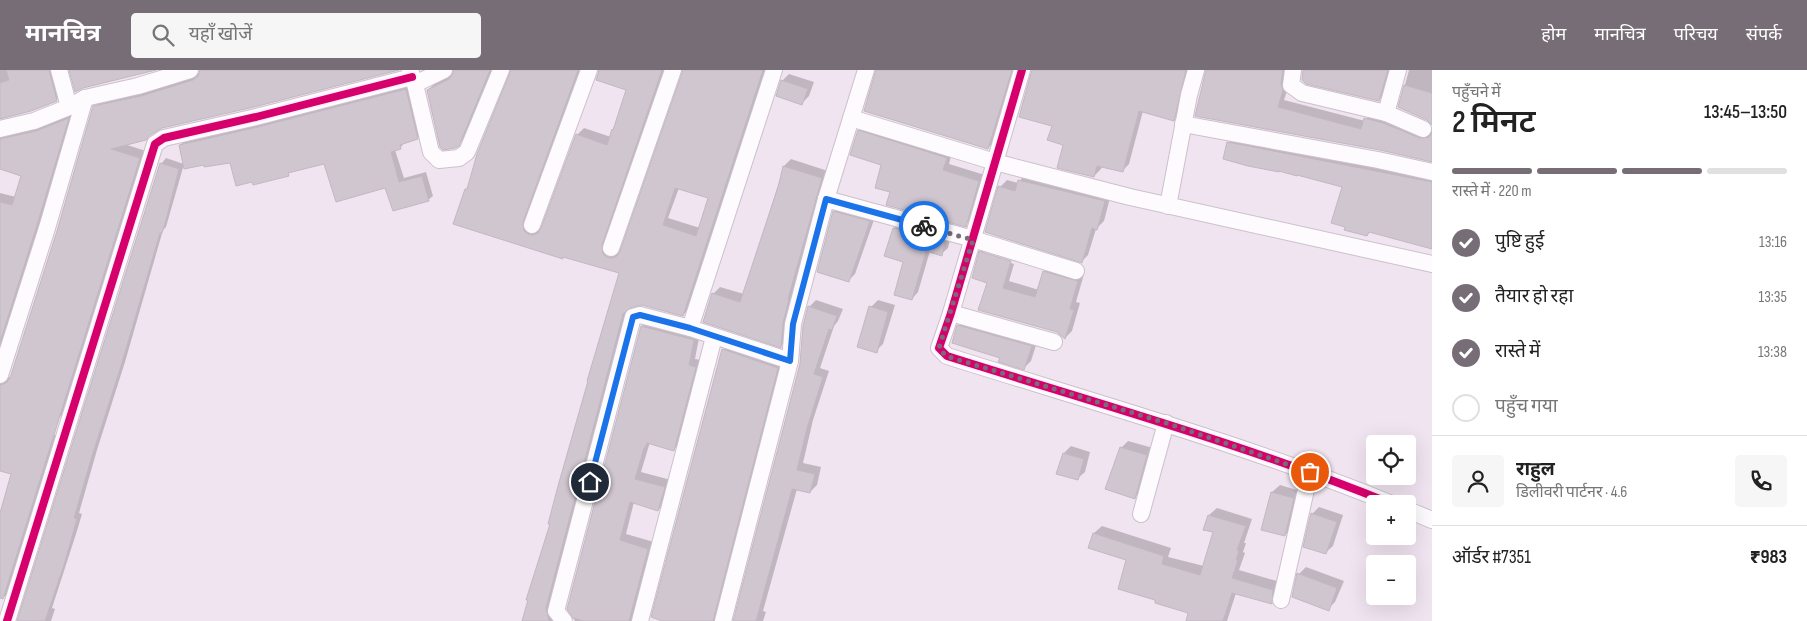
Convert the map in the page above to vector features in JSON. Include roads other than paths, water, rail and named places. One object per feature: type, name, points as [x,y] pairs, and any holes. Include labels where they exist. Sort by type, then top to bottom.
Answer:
[{"type":"street","points":[[59,70],[69,107]]},
{"type":"street","points":[[0,129],[34,121],[69,107],[85,98],[138,86],[190,70]]},
{"type":"street","points":[[8,621],[155,144],[164,138],[444,70]]},
{"type":"street","points":[[413,77],[431,152],[439,160],[460,158],[468,152],[501,70]]},
{"type":"street","points":[[532,225],[589,70]]},
{"type":"street","points":[[611,248],[673,70]]},
{"type":"street","points":[[690,328],[774,70]]},
{"type":"street","points":[[723,621],[790,361],[793,324],[826,199],[866,70]]},
{"type":"street","points":[[1022,70],[973,240],[939,348],[946,356],[1166,423],[1310,472],[1369,495]]},
{"type":"street","points":[[1168,206],[1183,124],[1196,70]]},
{"type":"street","points":[[1293,70],[1291,85],[1302,93],[1386,113],[1423,129]]},
{"type":"street","points":[[1386,113],[1398,70]]},
{"type":"street","points":[[0,375],[47,228],[85,98]]},
{"type":"street","points":[[851,118],[995,162],[1168,206],[1432,264]]},
{"type":"street","points":[[1183,124],[1378,160],[1432,172]]},
{"type":"street","points":[[826,199],[1076,271]]},
{"type":"street","points":[[951,313],[1054,342]]},
{"type":"street","points":[[564,621],[556,611],[633,317],[640,315],[690,328],[790,361]]},
{"type":"street","points":[[640,621],[714,337]]},
{"type":"street","points":[[1141,514],[1166,423]]},
{"type":"street","points":[[1281,600],[1310,472]]},
{"type":"street","points":[[1416,513],[1432,520]]}]
